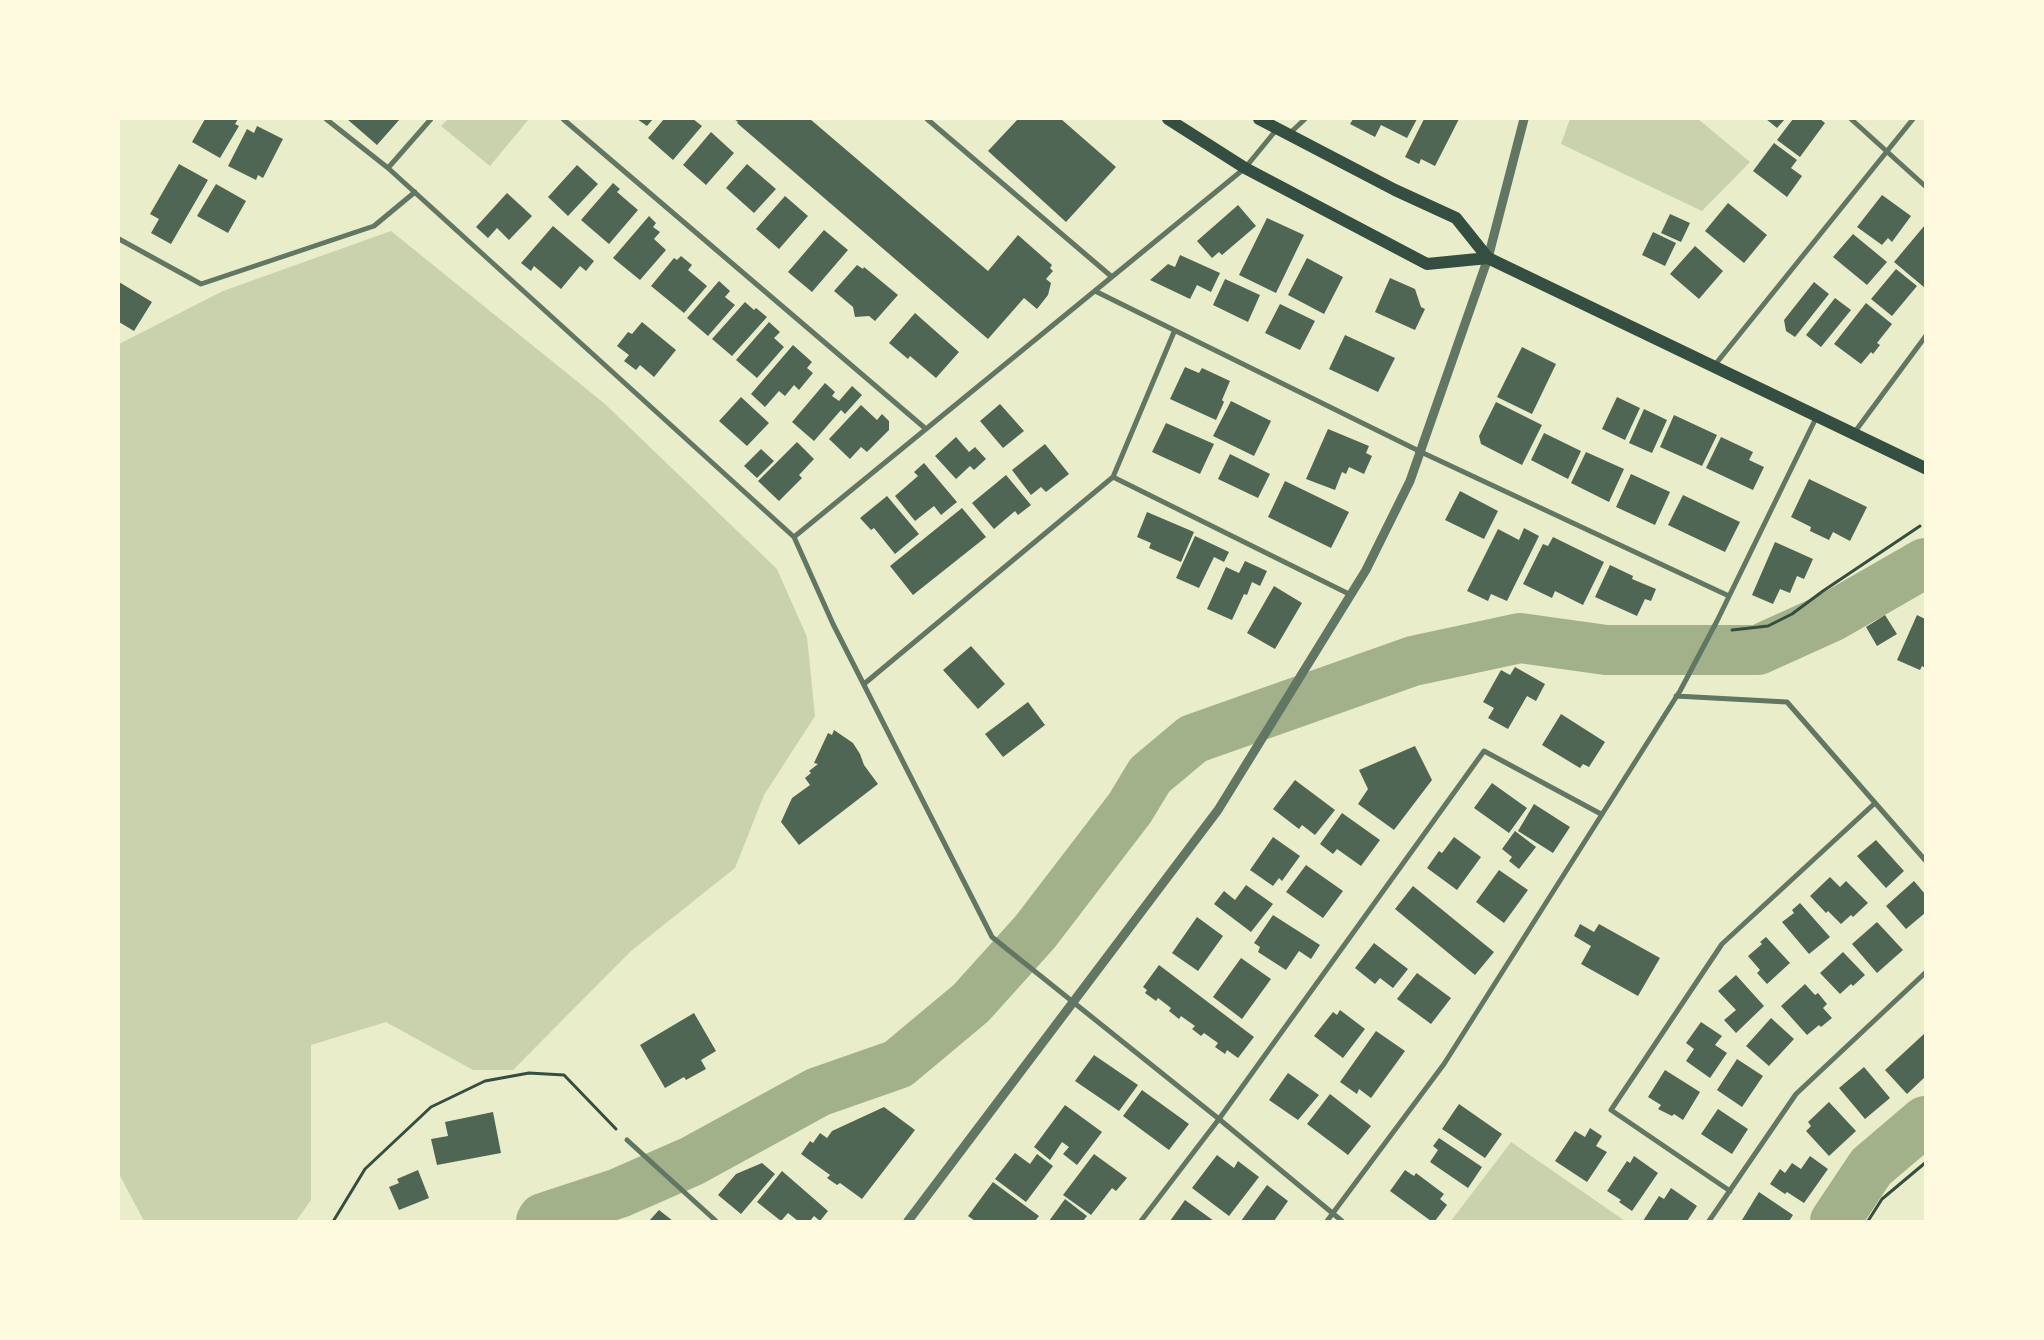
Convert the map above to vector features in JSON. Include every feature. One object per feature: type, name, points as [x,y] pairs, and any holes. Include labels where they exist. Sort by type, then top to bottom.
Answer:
[{"type":"main road","points":[[1168,119],[1245,168],[1427,264],[1488,258]]},
{"type":"main road","points":[[1258,119],[1395,190],[1456,218],[1488,258],[1925,468]]},
{"type":"street","points":[[326,119],[415,192],[794,537],[833,624],[992,937],[1219,1119],[1342,1221]]},
{"type":"street","points":[[388,168],[431,119]]},
{"type":"street","points":[[563,119],[926,429]]},
{"type":"street","points":[[927,119],[1112,277]]},
{"type":"street","points":[[794,537],[1245,168],[1283,131],[1305,119]]},
{"type":"street","points":[[908,1221],[1218,810],[1366,570],[1410,481],[1421,452],[1488,258],[1524,119]]},
{"type":"street","points":[[1851,119],[1925,186]]},
{"type":"street","points":[[1714,367],[1912,119]]},
{"type":"street","points":[[119,239],[200,284],[374,226],[415,192]]},
{"type":"street","points":[[1095,291],[1174,332],[1421,452],[1728,596]]},
{"type":"street","points":[[864,684],[1113,477],[1174,332]]},
{"type":"street","points":[[1854,434],[1925,337]]},
{"type":"street","points":[[1327,1221],[1444,1064],[1680,690],[1817,416]]},
{"type":"street","points":[[1113,477],[1351,595]]},
{"type":"street","points":[[1676,696],[1787,702],[1925,860]]},
{"type":"street","points":[[1141,1221],[1219,1119],[1484,751],[1602,814]]},
{"type":"street","points":[[1730,1192],[1611,1110],[1722,944],[1875,803]]},
{"type":"street","points":[[1709,1221],[1796,1094],[1925,973]]},
{"type":"street","points":[[626,1140],[716,1221]]},
{"type":"path","points":[[1724,632],[1768,626],[1792,614],[1920,526]]},
{"type":"path","points":[[334,1220],[365,1169],[431,1107],[485,1081],[529,1073],[564,1075],[626,1140]]},
{"type":"path","points":[[1868,1221],[1882,1200],[1925,1163]]},
{"type":"green space","points":[[448,119],[529,119],[490,166],[441,126]]},
{"type":"green space","points":[[1570,119],[1698,119],[1750,162],[1702,211],[1561,144]]},
{"type":"green space","points":[[391,231],[605,404],[777,569],[807,637],[815,716],[764,795],[735,868],[631,951],[513,1070],[473,1070],[386,1022],[311,1045],[311,1200],[296,1221],[144,1221],[119,1174],[119,344],[223,291]]},
{"type":"green space","points":[[1511,1142],[1625,1221],[1451,1221]]},
{"type":"building","points":[[205,119],[238,119],[235,124],[239,126],[220,158],[192,142]]},
{"type":"building","points":[[347,119],[400,119],[377,145]]},
{"type":"building","points":[[637,119],[653,119],[647,126]]},
{"type":"building","points":[[664,119],[693,119],[702,126],[673,160],[648,138]]},
{"type":"building","points":[[734,119],[810,119],[988,271],[1018,235],[1052,265],[1050,268],[1053,271],[1046,279],[1051,283],[1048,295],[1037,309],[1024,298],[988,339]]},
{"type":"building","points":[[1018,119],[1061,119],[1116,167],[1066,222],[988,151]]},
{"type":"building","points":[[1353,119],[1417,119],[1407,138],[1381,125],[1375,137],[1350,124]]},
{"type":"building","points":[[1424,119],[1459,119],[1435,166],[1421,159],[1419,164],[1405,157]]},
{"type":"building","points":[[1766,119],[1785,119],[1777,128]]},
{"type":"building","points":[[1793,119],[1820,119],[1825,123],[1800,157],[1777,140]]},
{"type":"building","points":[[257,126],[283,139],[263,178],[258,175],[256,180],[228,166],[247,129],[254,133]]},
{"type":"building","points":[[711,132],[734,153],[706,185],[683,165]]},
{"type":"building","points":[[1774,143],[1797,160],[1791,168],[1802,176],[1787,197],[1753,171]]},
{"type":"building","points":[[179,164],[208,180],[171,244],[151,233],[159,219],[150,214]]},
{"type":"building","points":[[747,164],[776,189],[754,213],[726,188]]},
{"type":"building","points":[[577,165],[598,184],[568,216],[548,197]]},
{"type":"building","points":[[613,183],[620,189],[617,192],[638,210],[609,244],[581,220]]},
{"type":"building","points":[[216,184],[246,201],[228,233],[197,216]]},
{"type":"building","points":[[507,193],[532,216],[509,240],[497,228],[488,238],[476,227]]},
{"type":"building","points":[[1882,195],[1911,216],[1892,242],[1888,238],[1882,245],[1857,227]]},
{"type":"building","points":[[785,196],[808,216],[779,249],[756,229]]},
{"type":"building","points":[[1728,203],[1767,235],[1744,263],[1705,231]]},
{"type":"building","points":[[1238,205],[1256,226],[1222,255],[1219,252],[1212,258],[1197,241]]},
{"type":"building","points":[[1670,214],[1690,223],[1681,242],[1661,233]]},
{"type":"building","points":[[649,216],[656,223],[653,227],[660,232],[654,239],[666,250],[640,280],[613,258]]},
{"type":"building","points":[[1267,218],[1304,235],[1276,293],[1239,275]]},
{"type":"building","points":[[1925,225],[1925,288],[1894,262]]},
{"type":"building","points":[[553,226],[594,261],[586,271],[580,266],[561,289],[534,266],[531,271],[521,263]]},
{"type":"building","points":[[824,230],[848,250],[812,292],[788,272]]},
{"type":"building","points":[[1653,232],[1676,243],[1665,266],[1642,255]]},
{"type":"building","points":[[1853,234],[1887,262],[1867,285],[1833,257]]},
{"type":"building","points":[[1695,246],[1723,271],[1699,299],[1670,274]]},
{"type":"building","points":[[1180,255],[1220,273],[1211,292],[1197,285],[1190,299],[1150,280],[1168,264],[1175,267]]},
{"type":"building","points":[[681,256],[692,265],[688,270],[707,286],[684,313],[651,286],[674,258],[677,260]]},
{"type":"building","points":[[1307,258],[1343,277],[1324,314],[1288,295]]},
{"type":"building","points":[[857,265],[863,269],[864,267],[898,295],[875,321],[869,316],[855,317],[853,307],[834,291]]},
{"type":"building","points":[[1896,269],[1917,286],[1892,316],[1871,299]]},
{"type":"building","points":[[1390,278],[1415,289],[1421,307],[1425,309],[1415,330],[1375,312]]},
{"type":"building","points":[[1225,279],[1260,295],[1248,322],[1213,305]]},
{"type":"building","points":[[719,281],[730,291],[725,297],[735,305],[708,336],[687,318]]},
{"type":"building","points":[[119,282],[152,302],[134,331],[119,322]]},
{"type":"building","points":[[1814,282],[1829,294],[1795,337],[1786,331],[1784,320]]},
{"type":"building","points":[[1835,298],[1851,310],[1821,347],[1806,335]]},
{"type":"building","points":[[745,302],[754,310],[756,308],[767,317],[732,356],[712,339]]},
{"type":"building","points":[[1866,303],[1892,324],[1877,343],[1880,345],[1861,364],[1834,344]]},
{"type":"building","points":[[1280,304],[1315,321],[1300,350],[1265,333]]},
{"type":"building","points":[[915,313],[959,352],[936,378],[910,356],[908,359],[889,343]]},
{"type":"building","points":[[642,322],[676,350],[654,377],[640,365],[636,370],[624,361],[629,355],[617,346],[628,332],[632,334]]},
{"type":"building","points":[[769,322],[780,332],[774,338],[784,347],[757,378],[736,360]]},
{"type":"building","points":[[1345,335],[1395,358],[1378,392],[1329,369]]},
{"type":"building","points":[[793,345],[812,362],[807,368],[813,373],[799,390],[794,385],[785,396],[779,391],[765,407],[751,394]]},
{"type":"building","points":[[1522,347],[1556,364],[1532,414],[1497,397]]},
{"type":"building","points":[[1185,367],[1199,373],[1202,368],[1230,381],[1216,420],[1170,399]]},
{"type":"building","points":[[825,383],[835,392],[832,396],[839,401],[852,386],[862,395],[845,414],[841,410],[814,441],[792,422]]},
{"type":"building","points":[[741,397],[769,423],[747,446],[719,421]]},
{"type":"building","points":[[1617,397],[1640,408],[1625,440],[1602,429]]},
{"type":"building","points":[[1231,401],[1271,421],[1254,456],[1213,436]]},
{"type":"building","points":[[1496,402],[1542,425],[1522,465],[1481,444],[1479,436]]},
{"type":"building","points":[[1000,404],[1024,431],[1003,448],[980,421]]},
{"type":"building","points":[[861,405],[877,420],[882,414],[889,421],[889,430],[867,452],[861,447],[850,459],[829,439]]},
{"type":"building","points":[[1644,409],[1667,420],[1652,453],[1629,443]]},
{"type":"building","points":[[1674,415],[1717,435],[1702,466],[1660,447]]},
{"type":"building","points":[[1166,423],[1214,444],[1200,474],[1152,452]]},
{"type":"building","points":[[1328,429],[1369,446],[1366,453],[1372,456],[1364,474],[1349,467],[1346,474],[1342,472],[1335,490],[1306,479]]},
{"type":"building","points":[[1544,433],[1581,451],[1568,479],[1531,460]]},
{"type":"building","points":[[956,437],[969,452],[975,447],[986,459],[974,470],[970,466],[956,479],[935,456]]},
{"type":"building","points":[[1721,437],[1753,452],[1749,460],[1764,467],[1753,490],[1706,468]]},
{"type":"building","points":[[797,442],[814,459],[799,475],[802,478],[779,501],[758,481]]},
{"type":"building","points":[[1045,444],[1069,474],[1046,492],[1041,487],[1031,495],[1012,470]]},
{"type":"building","points":[[761,449],[774,461],[757,478],[744,466]]},
{"type":"building","points":[[1586,452],[1624,469],[1609,502],[1571,483]]},
{"type":"building","points":[[1230,454],[1270,474],[1258,498],[1218,479]]},
{"type":"building","points":[[924,463],[957,502],[941,515],[934,506],[915,521],[895,496],[918,476],[914,472]]},
{"type":"building","points":[[1631,474],[1670,492],[1655,525],[1616,507]]},
{"type":"building","points":[[1006,475],[1031,505],[1018,515],[1015,511],[994,529],[972,503]]},
{"type":"building","points":[[1809,479],[1867,507],[1850,541],[1833,532],[1829,540],[1810,531],[1811,527],[1791,517]]},
{"type":"building","points":[[1285,481],[1349,512],[1331,548],[1268,517]]},
{"type":"building","points":[[1460,491],[1498,511],[1484,539],[1445,520]]},
{"type":"building","points":[[1683,495],[1740,522],[1725,552],[1668,525]]},
{"type":"building","points":[[887,496],[919,534],[895,554],[874,528],[871,530],[860,518]]},
{"type":"building","points":[[962,508],[986,537],[913,595],[890,566]]},
{"type":"building","points":[[1147,512],[1194,532],[1181,562],[1149,548],[1151,543],[1137,537]]},
{"type":"building","points":[[1524,528],[1539,536],[1507,601],[1491,594],[1488,601],[1467,591],[1498,529],[1519,540]]},
{"type":"building","points":[[1195,536],[1229,552],[1224,562],[1214,557],[1199,588],[1176,578]]},
{"type":"building","points":[[1553,537],[1604,562],[1583,605],[1555,591],[1552,598],[1523,584],[1543,544],[1548,546]]},
{"type":"building","points":[[1775,542],[1813,559],[1804,579],[1797,576],[1790,593],[1780,589],[1773,604],[1752,595]]},
{"type":"building","points":[[1245,561],[1267,571],[1260,586],[1252,582],[1247,595],[1244,594],[1232,620],[1207,609],[1226,567],[1239,573]]},
{"type":"building","points":[[1610,565],[1633,576],[1632,579],[1656,589],[1651,601],[1645,599],[1637,616],[1595,597]]},
{"type":"building","points":[[1274,586],[1302,603],[1275,649],[1247,633]]},
{"type":"building","points":[[1885,615],[1897,634],[1877,646],[1866,627]]},
{"type":"building","points":[[1917,615],[1925,619],[1925,668],[1922,666],[1920,670],[1897,660]]},
{"type":"building","points":[[971,646],[1005,684],[978,709],[943,670]]},
{"type":"building","points":[[1515,667],[1545,684],[1536,701],[1527,696],[1508,729],[1488,718],[1494,708],[1483,702],[1501,670],[1510,675]]},
{"type":"building","points":[[1028,702],[1045,725],[1003,757],[985,734]]},
{"type":"building","points":[[1561,714],[1605,742],[1589,767],[1583,764],[1580,768],[1542,745]]},
{"type":"building","points":[[834,730],[853,743],[864,765],[878,784],[799,845],[781,822],[792,798],[810,785],[805,778],[811,773],[809,771],[818,764],[814,763],[828,733],[832,735]]},
{"type":"building","points":[[1415,746],[1432,780],[1394,830],[1358,804],[1368,789],[1359,770]]},
{"type":"building","points":[[1295,780],[1335,810],[1315,835],[1302,825],[1299,829],[1273,809]]},
{"type":"building","points":[[1492,783],[1527,808],[1509,833],[1474,808]]},
{"type":"building","points":[[1534,804],[1570,827],[1553,853],[1518,831]]},
{"type":"building","points":[[1342,813],[1380,840],[1361,866],[1337,849],[1333,854],[1320,844]]},
{"type":"building","points":[[1515,831],[1536,847],[1519,869],[1509,861],[1512,857],[1502,849]]},
{"type":"building","points":[[1273,837],[1300,856],[1282,881],[1279,878],[1273,886],[1250,870]]},
{"type":"building","points":[[1454,837],[1481,857],[1457,890],[1427,868],[1439,851],[1442,853]]},
{"type":"building","points":[[1876,840],[1904,871],[1886,888],[1857,856]]},
{"type":"building","points":[[1306,865],[1343,891],[1323,918],[1286,892]]},
{"type":"building","points":[[1499,870],[1528,890],[1504,923],[1476,902]]},
{"type":"building","points":[[1830,877],[1840,887],[1846,881],[1868,903],[1853,917],[1851,915],[1841,924],[1828,911],[1826,913],[1810,896]]},
{"type":"building","points":[[1914,881],[1925,894],[1925,913],[1906,929],[1886,906]]},
{"type":"building","points":[[1246,885],[1273,904],[1251,932],[1214,904],[1224,891],[1235,900]]},
{"type":"building","points":[[1413,886],[1494,952],[1475,975],[1395,909]]},
{"type":"building","points":[[1800,903],[1830,937],[1809,954],[1782,922],[1794,913],[1792,910]]},
{"type":"building","points":[[1273,915],[1320,945],[1311,959],[1299,951],[1286,970],[1258,952],[1260,947],[1254,943]]},
{"type":"building","points":[[1197,917],[1223,936],[1198,971],[1172,953]]},
{"type":"building","points":[[1877,922],[1903,950],[1877,973],[1852,944]]},
{"type":"building","points":[[1580,924],[1594,932],[1599,924],[1660,958],[1638,996],[1581,964],[1591,946],[1574,936]]},
{"type":"building","points":[[1766,937],[1790,963],[1767,984],[1757,973],[1760,970],[1748,956],[1762,944],[1760,942]]},
{"type":"building","points":[[1374,943],[1408,969],[1393,988],[1380,978],[1375,984],[1355,968]]},
{"type":"building","points":[[1843,952],[1865,975],[1840,994],[1820,973]]},
{"type":"building","points":[[1241,958],[1271,979],[1242,1019],[1213,997]]},
{"type":"building","points":[[1159,965],[1254,1037],[1238,1058],[1227,1050],[1225,1054],[1215,1047],[1218,1043],[1204,1033],[1201,1036],[1192,1029],[1195,1026],[1181,1016],[1179,1019],[1169,1011],[1171,1008],[1158,998],[1156,1001],[1145,993],[1147,990],[1143,987]]},
{"type":"building","points":[[1417,973],[1451,998],[1431,1024],[1397,999]]},
{"type":"building","points":[[1736,975],[1764,1006],[1736,1033],[1724,1020],[1736,1010],[1718,991]]},
{"type":"building","points":[[1805,984],[1815,995],[1818,993],[1827,1004],[1823,1008],[1832,1018],[1821,1027],[1819,1025],[1807,1035],[1781,1006]]},
{"type":"building","points":[[1340,1010],[1365,1029],[1343,1058],[1314,1036],[1333,1012],[1337,1015]]},
{"type":"building","points":[[694,1013],[716,1051],[701,1060],[706,1069],[686,1080],[684,1077],[665,1088],[640,1045]]},
{"type":"building","points":[[1771,1018],[1794,1039],[1769,1066],[1746,1046]]},
{"type":"building","points":[[1701,1022],[1722,1036],[1715,1045],[1727,1053],[1710,1078],[1686,1061],[1694,1049],[1686,1043]]},
{"type":"building","points":[[1376,1031],[1405,1051],[1371,1098],[1359,1089],[1357,1094],[1340,1082]]},
{"type":"building","points":[[1925,1033],[1925,1077],[1907,1094],[1885,1070]]},
{"type":"building","points":[[1094,1055],[1138,1085],[1119,1111],[1075,1081]]},
{"type":"building","points":[[1737,1059],[1763,1076],[1742,1107],[1717,1090]]},
{"type":"building","points":[[1864,1067],[1890,1098],[1865,1119],[1839,1088]]},
{"type":"building","points":[[1665,1070],[1700,1092],[1683,1120],[1674,1114],[1672,1116],[1658,1109],[1661,1105],[1648,1097]]},
{"type":"building","points":[[1288,1073],[1319,1095],[1298,1120],[1269,1100]]},
{"type":"building","points":[[1142,1090],[1189,1124],[1169,1150],[1123,1116]]},
{"type":"building","points":[[1330,1094],[1371,1126],[1348,1155],[1307,1124]]},
{"type":"building","points":[[1829,1102],[1856,1131],[1829,1156],[1806,1131],[1811,1126],[1808,1122]]},
{"type":"building","points":[[1459,1104],[1502,1134],[1485,1158],[1442,1129]]},
{"type":"building","points":[[1065,1105],[1102,1132],[1077,1165],[1063,1154],[1069,1147],[1062,1142],[1050,1160],[1034,1147]]},
{"type":"building","points":[[884,1107],[915,1130],[862,1199],[840,1183],[837,1185],[827,1178],[830,1175],[801,1154],[810,1141],[813,1143],[820,1133],[827,1138],[832,1131]]},
{"type":"building","points":[[1718,1109],[1748,1129],[1732,1154],[1701,1134]]},
{"type":"building","points":[[493,1112],[501,1153],[437,1165],[431,1139],[448,1136],[445,1122]]},
{"type":"building","points":[[1590,1128],[1602,1136],[1596,1146],[1607,1152],[1587,1182],[1555,1161],[1575,1131],[1585,1137]]},
{"type":"building","points":[[1439,1138],[1482,1167],[1468,1188],[1430,1162],[1438,1150],[1433,1146]]},
{"type":"building","points":[[1015,1153],[1030,1164],[1037,1154],[1053,1166],[1026,1202],[995,1179]]},
{"type":"building","points":[[1094,1154],[1127,1178],[1116,1191],[1112,1188],[1091,1215],[1063,1195]]},
{"type":"building","points":[[1217,1155],[1234,1168],[1238,1161],[1259,1177],[1229,1216],[1192,1188]]},
{"type":"building","points":[[1634,1156],[1658,1173],[1632,1211],[1619,1202],[1621,1200],[1607,1191],[1627,1161],[1630,1163]]},
{"type":"building","points":[[1810,1156],[1828,1169],[1804,1203],[1770,1184],[1780,1169],[1785,1173],[1792,1163],[1801,1169]]},
{"type":"building","points":[[762,1163],[775,1174],[741,1214],[718,1195],[736,1174]]},
{"type":"building","points":[[418,1170],[429,1198],[399,1210],[389,1187],[399,1183],[397,1179]]},
{"type":"building","points":[[1405,1170],[1414,1176],[1416,1173],[1444,1194],[1440,1199],[1447,1205],[1435,1221],[1431,1221],[1390,1191]]},
{"type":"building","points":[[782,1171],[828,1211],[820,1221],[814,1216],[810,1221],[798,1221],[788,1213],[781,1221],[757,1202]]},
{"type":"building","points":[[993,1182],[1039,1216],[1035,1221],[975,1221],[968,1216]]},
{"type":"building","points":[[1267,1185],[1288,1201],[1274,1221],[1241,1221]]},
{"type":"building","points":[[1671,1188],[1697,1206],[1687,1221],[1643,1221],[1659,1196],[1664,1199]]},
{"type":"building","points":[[1759,1192],[1793,1215],[1789,1221],[1742,1220]]},
{"type":"building","points":[[1065,1199],[1087,1216],[1083,1221],[1049,1221]]},
{"type":"building","points":[[1185,1200],[1214,1221],[1170,1221]]},
{"type":"building","points":[[659,1210],[673,1221],[649,1221]]},
{"type":"waterway","points":[[541,1221],[543,1218],[619,1193],[692,1161],[818,1092],[898,1064],[971,1003],[1035,932],[1130,808],[1150,775],[1193,739],[1413,661],[1520,638],[1606,650],[1758,650],[1831,617],[1925,563]]},
{"type":"waterway","points":[[1835,1221],[1871,1167],[1925,1121]]}]
